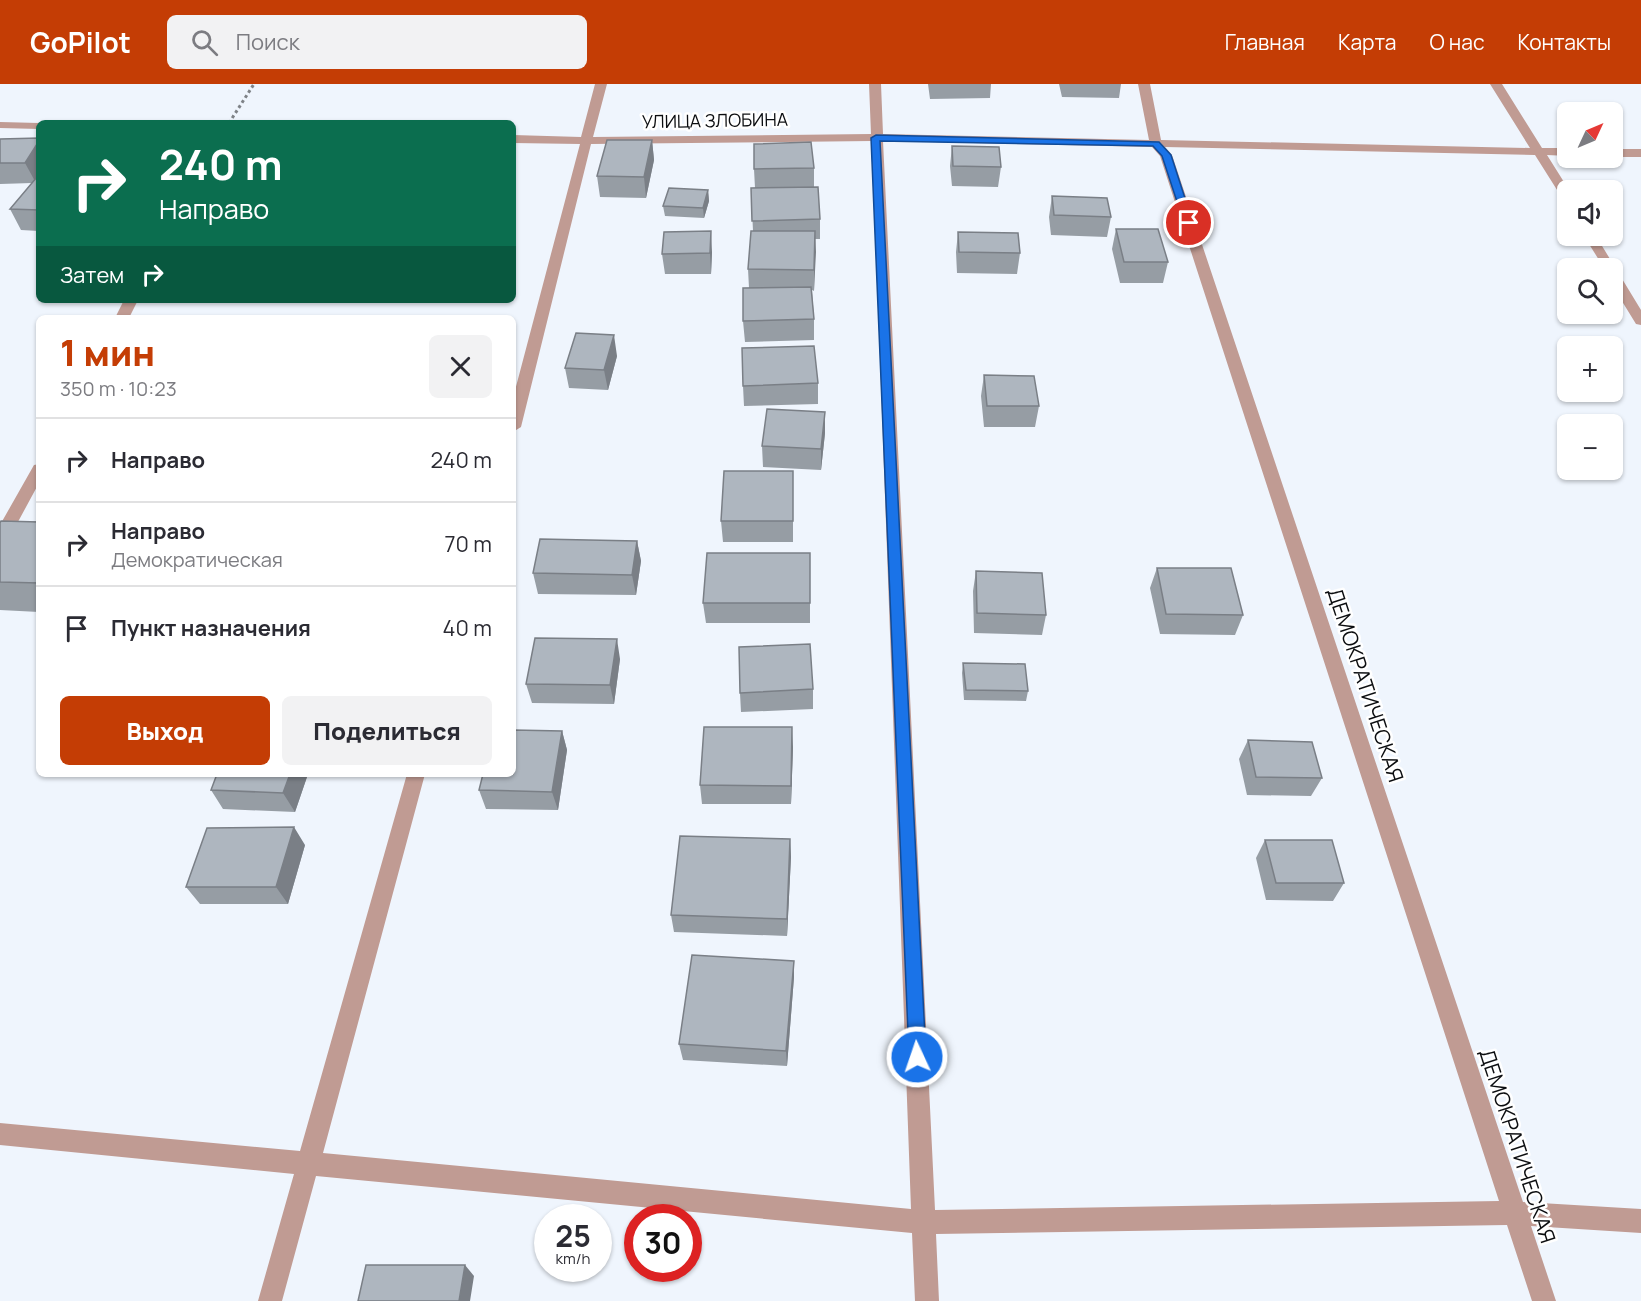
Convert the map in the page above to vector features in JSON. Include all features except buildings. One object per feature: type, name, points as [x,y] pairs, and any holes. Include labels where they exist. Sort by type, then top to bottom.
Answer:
[{"type":"street","points":[[516,416],[601,84]]},
{"type":"street","points":[[875,84],[927,1301]]},
{"type":"street","name":"ДЕМОКРАТИЧЕСКАЯ","points":[[1144,84],[1156,144],[1166,155],[1544,1301]]},
{"type":"street","points":[[1496,84],[1557,180]]},
{"type":"street","points":[[0,125],[36,126]]},
{"type":"street","name":"УЛИЦА ЗЛОБИНА","points":[[516,139],[585,141],[845,137],[1557,152]]},
{"type":"street","points":[[1623,153],[1641,153]]},
{"type":"street","points":[[1623,291],[1641,321]]},
{"type":"street","points":[[0,540],[36,474]]},
{"type":"street","points":[[270,1301],[306,1163],[415,777]]},
{"type":"street","points":[[0,1134],[925,1222],[1515,1213],[1641,1221]]},
{"type":"path","points":[[231,120],[254,84]]},
{"type":"route","points":[[917,1057],[876,138],[1156,144],[1166,155],[1189,223]]}]
